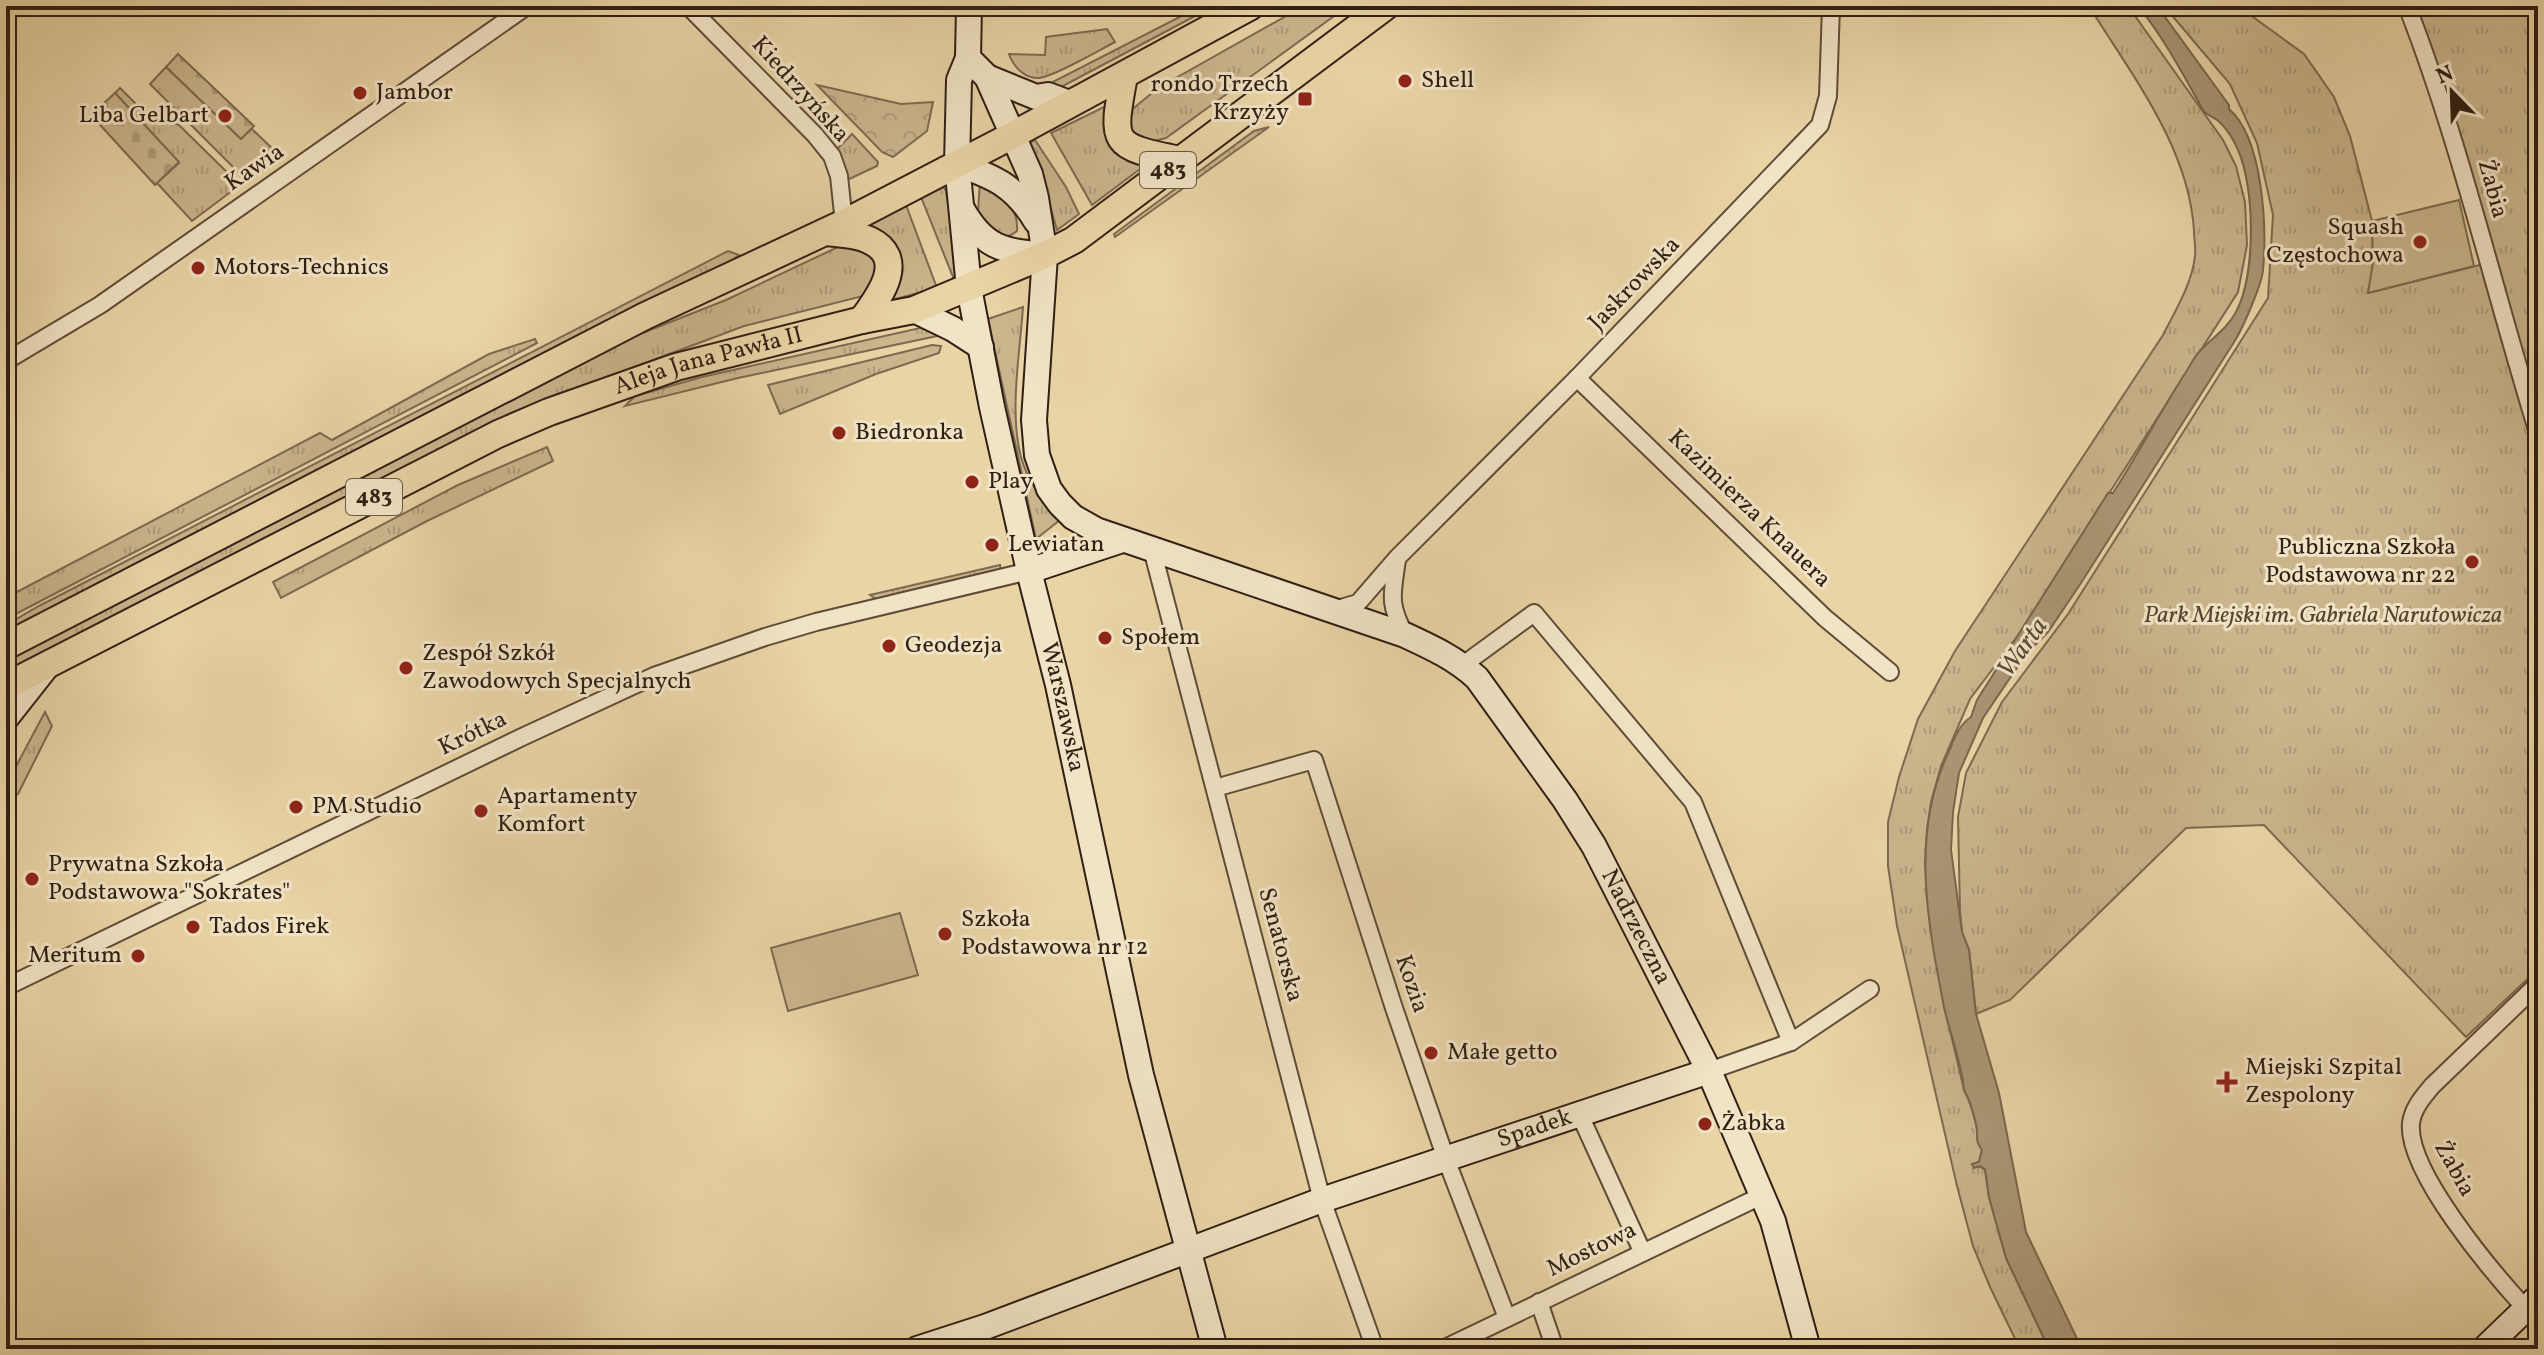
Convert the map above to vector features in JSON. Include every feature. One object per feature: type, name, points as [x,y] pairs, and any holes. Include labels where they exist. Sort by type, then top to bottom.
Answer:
[{"type":"main road","name":"Aleja Jana Pawła II","points":[[6,646],[645,316],[835,227],[1251,6]]},
{"type":"main road","name":"Aleja Jana Pawła II","points":[[6,686],[498,434],[549,412],[676,367],[914,310],[969,288],[1043,242],[1074,240],[1386,6]]},
{"type":"main road","points":[[1124,76],[1116,119],[1123,141],[1139,152],[1180,160]]},
{"type":"main road","points":[[835,227],[875,243],[886,258],[889,278],[862,320]]},
{"type":"street","name":"Kawia","points":[[6,361],[100,305],[527,6]]},
{"type":"street","name":"Kiedrzyńska","points":[[688,6],[832,156],[839,176],[835,227]]},
{"type":"street","name":"Warszawska","points":[[969,6],[968,58],[959,80],[957,164],[969,288],[1141,1075],[1215,1349]]},
{"type":"street","name":"Jaskrowska","points":[[1333,610],[1358,603],[1397,558],[1577,378],[1820,125],[1828,96],[1831,6]]},
{"type":"street","name":"Żabia","points":[[2407,6],[2451,130],[2538,433]]},
{"type":"street","points":[[968,58],[987,77],[1030,174],[1043,242]]},
{"type":"street","points":[[987,77],[1036,97],[1048,95],[1069,103]]},
{"type":"street","points":[[957,164],[993,177],[1013,190],[1027,205],[1043,242]]},
{"type":"street","points":[[962,208],[973,229],[994,246],[1007,251],[1043,242]]},
{"type":"street","name":"Nadrzeczna","points":[[1043,242],[1034,420],[1037,455],[1049,489],[1073,517],[1096,530],[1405,635],[1438,650],[1463,665],[1491,694],[1594,846],[1709,1071],[1773,1221],[1808,1349]]},
{"type":"street","points":[[914,310],[981,347]]},
{"type":"street","name":"Kazimierza Knauera","points":[[1577,378],[1825,618],[1890,672]]},
{"type":"street","points":[[1029,571],[1122,540]]},
{"type":"street","name":"Senatorska","points":[[1152,549],[1322,1200],[1375,1349]]},
{"type":"street","points":[[1038,604],[1052,580],[1074,556]]},
{"type":"street","points":[[1397,558],[1391,601],[1393,613],[1405,635]]},
{"type":"street","name":"Krótka","points":[[6,987],[654,676],[816,622],[1029,571]]},
{"type":"street","points":[[1463,665],[1534,613],[1693,802],[1791,1042]]},
{"type":"street","points":[[6,718],[49,664]]},
{"type":"street","name":"Kozia","points":[[1215,788],[1314,760],[1446,1159],[1507,1318]]},
{"type":"street","name":"Żabia","points":[[2532,1303],[2491,1269],[2430,1183],[2413,1145],[2411,1123],[2417,1105],[2432,1086],[2538,984]]},
{"type":"street","name":"Spadek","points":[[917,1349],[985,1327],[1322,1200],[1791,1042],[1870,989]]},
{"type":"street","points":[[1579,1113],[1642,1251]]},
{"type":"street","name":"Mostowa","points":[[1443,1349],[1763,1195]]},
{"type":"street","points":[[1539,1302],[1555,1349]]},
{"type":"street","points":[[2484,1349],[2532,1303]]},
{"type":"green space","points":[[1201,6],[1214,6],[1061,87],[1045,91],[1039,89]]},
{"type":"green space","points":[[1304,6],[1348,6],[1166,138],[1150,142],[1131,133],[1129,112],[1158,88]]},
{"type":"green space","points":[[2089,6],[2128,6],[2223,140],[2236,166],[2245,202],[2247,245],[2238,292],[2019,634],[1970,699],[1941,766],[1931,802],[1925,862],[1927,898],[1944,1005],[1982,1150],[1979,1162],[1973,1164],[1985,1169],[1989,1197],[2006,1258],[2049,1349],[2020,1349],[1973,1246],[1957,1186],[1897,926],[1888,866],[1888,822],[1918,719],[1955,651],[2163,335],[2193,266],[2194,231],[2182,170],[2156,113]]},
{"type":"green space","name":"Park Miejski im. Gabriela Narutowicza","points":[[2164,6],[2238,6],[2304,54],[2334,97],[2350,136],[2372,221],[2373,263],[2369,293],[2496,261],[2458,128],[2415,6],[2536,6],[2538,969],[2466,1037],[2264,825],[2186,828],[2010,1000],[1976,1014],[1969,950],[1962,932],[1960,911],[1958,817],[1966,773],[2002,702],[2068,614],[2268,298],[2273,215],[2257,143],[2230,84]]},
{"type":"green space","points":[[1107,29],[1115,42],[1044,77],[1023,74],[1009,54],[1045,55],[1046,37]]},
{"type":"green space","points":[[178,54],[254,126],[241,139],[166,67]]},
{"type":"green space","points":[[166,67],[240,138],[251,128],[281,157],[247,181],[150,84]]},
{"type":"green space","points":[[817,85],[901,104],[933,102],[927,131],[893,157],[882,152]]},
{"type":"green space","points":[[120,88],[140,108],[157,119],[179,125],[240,185],[192,221],[157,183],[179,163],[115,93]]},
{"type":"green space","points":[[115,93],[179,162],[155,185],[91,115]]},
{"type":"green space","points":[[1106,106],[1144,166],[1092,205],[1051,133]]},
{"type":"green space","points":[[1269,127],[1115,237],[1114,234],[1254,131]]},
{"type":"green space","points":[[852,134],[878,162],[877,166],[847,180],[837,149]]},
{"type":"green space","points":[[1035,140],[1066,187],[1079,214],[1057,230],[1041,174],[1026,145]]},
{"type":"green space","points":[[980,182],[995,190],[1012,207],[1017,231],[1011,235],[994,232],[978,212]]},
{"type":"green space","points":[[943,186],[960,280],[955,282],[921,197]]},
{"type":"green space","name":"Squash Częstochowa","points":[[2459,200],[2474,266],[2368,293],[2373,263],[2372,221]]},
{"type":"green space","points":[[906,205],[937,288],[888,301],[863,226]]},
{"type":"green space","points":[[840,246],[868,250],[879,268],[867,295],[744,326],[507,415],[6,674],[6,658],[625,340],[726,300]]},
{"type":"green space","points":[[728,251],[739,255],[710,276],[6,635],[6,625],[39,606]]},
{"type":"green space","points":[[1023,307],[1016,382],[1018,440],[1021,457],[1032,483],[1060,520],[1036,539],[988,319]]},
{"type":"green space","points":[[929,326],[942,330],[937,336],[738,378],[625,406],[635,396],[702,377]]},
{"type":"green space","points":[[535,339],[537,343],[6,619],[6,598],[15,593],[320,433],[332,440],[489,354]]},
{"type":"green space","points":[[932,345],[941,346],[939,353],[876,374],[780,414],[768,385]]},
{"type":"green space","points":[[547,447],[553,461],[427,521],[281,598],[273,582],[458,485]]},
{"type":"green space","points":[[1000,565],[1001,571],[876,599],[870,595]]},
{"type":"green space","points":[[45,712],[52,726],[18,794],[6,800],[6,778],[13,772]]},
{"type":"green space","points":[[900,913],[918,975],[788,1011],[771,948]]},
{"type":"water","name":"Warta","points":[[2138,6],[2157,6],[2229,105],[2249,140],[2256,161],[2263,208],[2263,270],[2248,315],[2236,339],[2081,583],[2048,632],[2027,653],[1983,718],[1959,773],[1951,850],[1962,932],[1969,950],[1976,1014],[1999,1093],[2026,1232],[2082,1349],[2049,1349],[2006,1258],[1989,1197],[1985,1169],[1980,1166],[1974,1168],[1972,1164],[1979,1162],[1982,1150],[1977,1140],[1972,1107],[1964,1090],[1938,976],[1928,913],[1926,850],[1935,788],[1959,730],[1971,717],[1977,700],[2108,493],[2113,493],[2123,478],[2194,359],[2228,323],[2243,296],[2251,231],[2244,166],[2232,138],[2224,126],[2203,110],[2165,43]]},
{"type":"place","name":"Shell","points":[[1405,81]]},
{"type":"place","name":"Jambor","points":[[360,93]]},
{"type":"place","name":"rondo Trzech Krzyży","points":[[1305,99]]},
{"type":"place","name":"Liba Gelbart","points":[[225,116]]},
{"type":"place","name":"Squash Częstochowa","points":[[2420,242]]},
{"type":"place","name":"Motors-Technics","points":[[198,268]]},
{"type":"place","name":"Biedronka","points":[[839,433]]},
{"type":"place","name":"Play","points":[[972,482]]},
{"type":"place","name":"Lewiatan","points":[[992,545]]},
{"type":"place","name":"Publiczna Szkoła Podstawowa nr 22","points":[[2472,562]]},
{"type":"place","name":"Społem","points":[[1105,638]]},
{"type":"place","name":"Geodezja","points":[[889,646]]},
{"type":"place","name":"Zespół Szkół Zawodowych Specjalnych","points":[[406,668]]},
{"type":"place","name":"PM Studio","points":[[296,807]]},
{"type":"place","name":"Apartamenty Komfort","points":[[481,811]]},
{"type":"place","name":"Prywatna Szkoła Podstawowa \"Sokrates\"","points":[[32,879]]},
{"type":"place","name":"Tados Firek","points":[[193,927]]},
{"type":"place","name":"Szkoła Podstawowa nr 12","points":[[945,934]]},
{"type":"place","name":"Meritum","points":[[138,956]]},
{"type":"place","name":"Małe getto","points":[[1431,1053]]},
{"type":"place","name":"Miejski Szpital Zespolony","points":[[2227,1082]]},
{"type":"place","name":"Żabka","points":[[1705,1124]]}]
